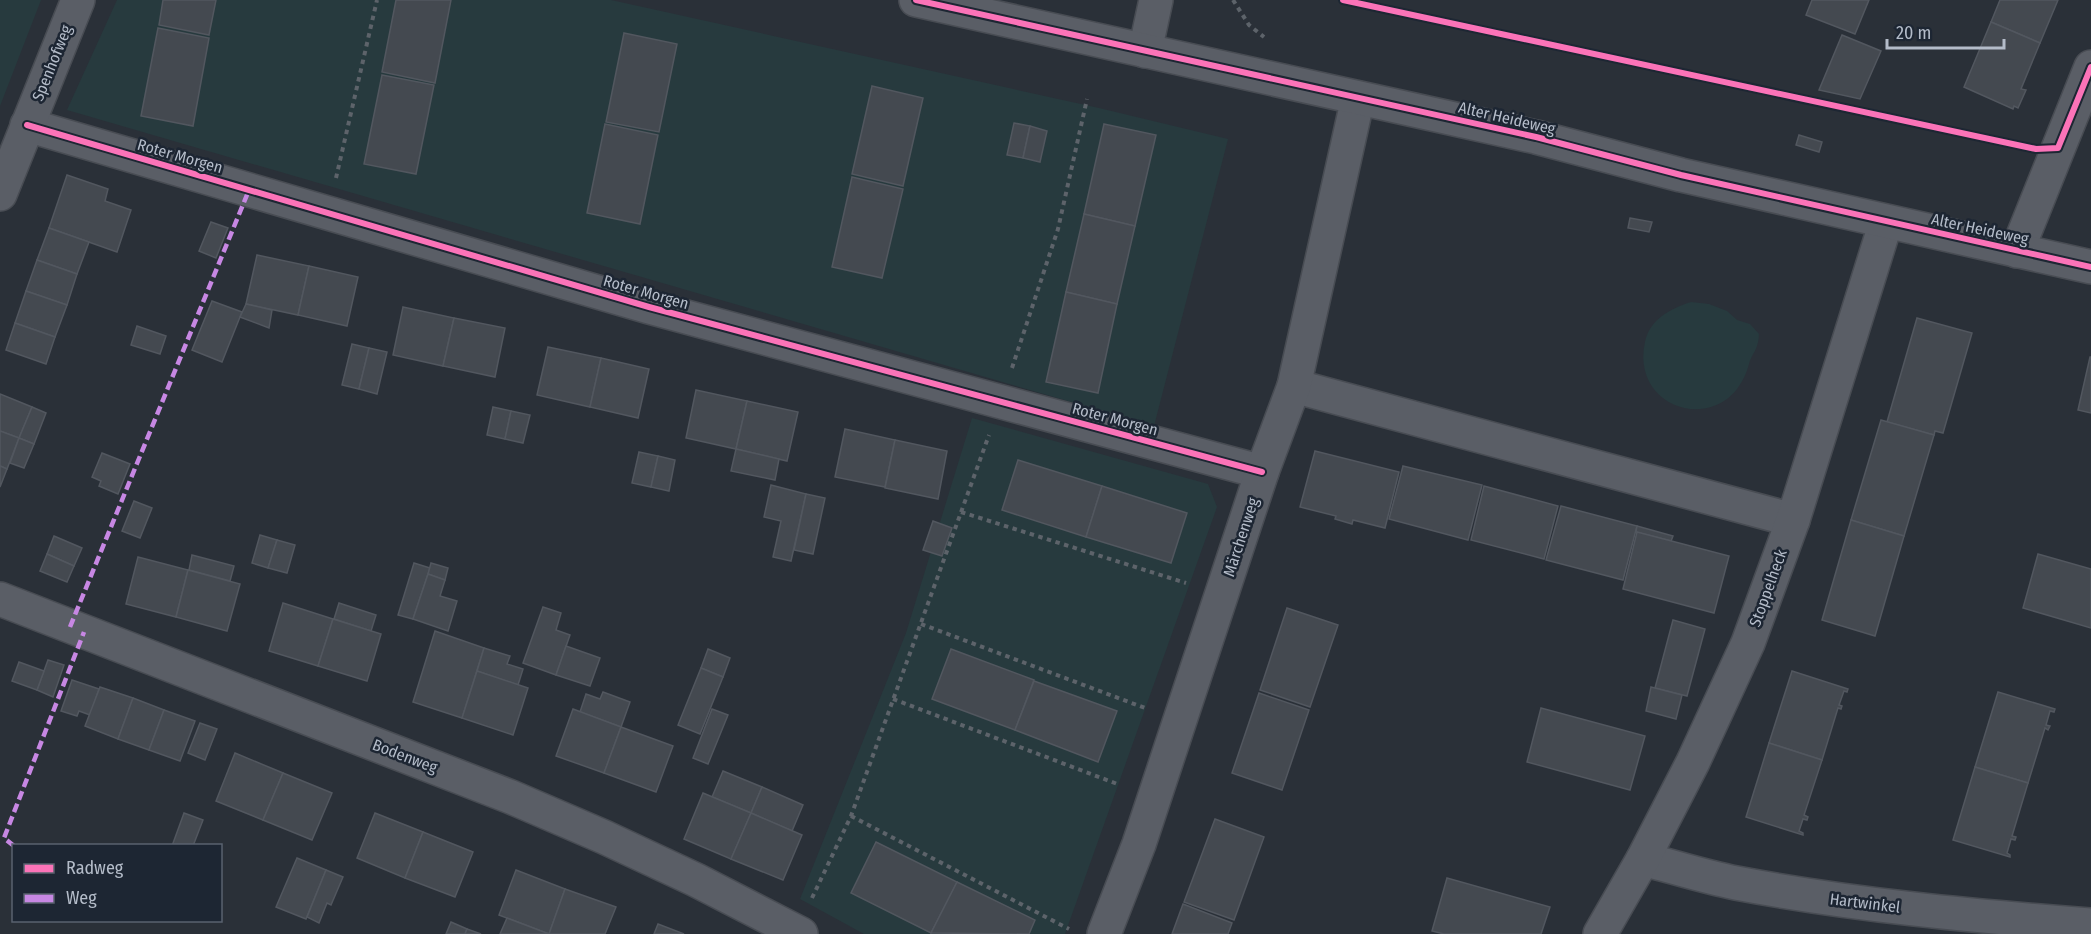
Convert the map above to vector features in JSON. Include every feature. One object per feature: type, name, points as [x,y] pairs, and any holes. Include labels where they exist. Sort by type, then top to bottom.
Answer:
[{"type":"street","name":"Spenhofweg","points":[[0,194],[78,0]]},
{"type":"street","name":"Alter Heideweg","points":[[916,0],[1536,137],[1681,175],[2091,267]]},
{"type":"street","points":[[1144,51],[1156,0]]},
{"type":"street","points":[[2017,251],[2091,67]]},
{"type":"street","name":"Märchenweg","points":[[1104,934],[1154,798],[1262,472],[1294,386],[1358,98]]},
{"type":"street","name":"Roter Morgen","points":[[27,125],[649,307],[1262,472]]},
{"type":"street","name":"Stoppelheck","points":[[1600,934],[1643,859],[1693,762],[1748,643],[1793,520],[1886,222]]},
{"type":"street","points":[[1294,386],[1793,520]]},
{"type":"street","name":"Bodenweg","points":[[0,599],[511,797],[696,880],[799,933]]},
{"type":"street","name":"Hartwinkel","points":[[1643,859],[1734,882],[1839,900],[1966,915],[2091,925]]},
{"type":"path","points":[[328,214],[377,0]]},
{"type":"path","points":[[1233,0],[1249,25],[1264,38]]},
{"type":"path","points":[[1343,0],[2025,147]]},
{"type":"path","points":[[799,933],[850,816],[1001,402],[1058,229],[1087,99]]},
{"type":"path","points":[[961,512],[1222,594]]},
{"type":"path","points":[[921,624],[1180,722]]},
{"type":"path","points":[[893,699],[1154,798]]},
{"type":"path","points":[[850,816],[1079,934]]},
{"type":"green space","points":[[0,0],[41,0],[0,106]]},
{"type":"green space","points":[[117,0],[611,0],[1099,108],[1228,139],[1154,426],[67,110]]},
{"type":"green space","points":[[1691,302],[1709,304],[1727,311],[1737,320],[1750,324],[1759,334],[1756,348],[1738,388],[1722,402],[1703,409],[1684,408],[1666,400],[1652,386],[1644,366],[1645,342],[1651,327],[1662,316]]},
{"type":"green space","points":[[972,418],[1208,484],[1217,507],[1065,934],[864,934],[800,899],[906,633]]},
{"type":"building","points":[[163,0],[216,0],[209,35],[159,25]]},
{"type":"building","points":[[396,0],[451,0],[435,83],[382,72]]},
{"type":"building","points":[[1812,0],[1869,0],[1855,34],[1806,15]]},
{"type":"building","points":[[2000,0],[2058,0],[2040,43],[1991,22]]},
{"type":"building","points":[[1991,22],[2040,43],[2021,89],[2026,90],[2018,108],[2014,106],[2013,109],[1964,87]]},
{"type":"building","points":[[158,28],[209,38],[193,126],[141,116]]},
{"type":"building","points":[[624,33],[677,44],[659,132],[606,122]]},
{"type":"building","points":[[1842,35],[1881,51],[1860,99],[1819,90]]},
{"type":"building","points":[[382,75],[434,85],[416,174],[364,164]]},
{"type":"building","points":[[872,86],[923,98],[903,186],[852,174]]},
{"type":"building","points":[[1014,123],[1030,126],[1023,158],[1007,155]]},
{"type":"building","points":[[605,124],[658,135],[640,224],[587,213]]},
{"type":"building","points":[[1104,124],[1156,135],[1135,226],[1084,214]]},
{"type":"building","points":[[1030,126],[1047,131],[1040,162],[1023,158]]},
{"type":"building","points":[[1799,135],[1822,142],[1819,152],[1796,145]]},
{"type":"building","points":[[67,175],[108,189],[105,201],[131,210],[117,252],[49,228]]},
{"type":"building","points":[[852,177],[903,189],[882,278],[832,267]]},
{"type":"building","points":[[1084,214],[1135,226],[1117,304],[1066,292]]},
{"type":"building","points":[[1630,218],[1652,222],[1649,232],[1628,228]]},
{"type":"building","points":[[211,222],[228,228],[216,258],[199,251]]},
{"type":"building","points":[[49,228],[89,242],[77,274],[37,260]]},
{"type":"building","points":[[257,255],[309,266],[298,315],[246,304]]},
{"type":"building","points":[[37,260],[77,274],[67,305],[26,291]]},
{"type":"building","points":[[309,266],[358,277],[347,326],[298,315]]},
{"type":"building","points":[[26,291],[67,305],[55,337],[15,323]]},
{"type":"building","points":[[1066,292],[1117,304],[1098,393],[1046,382]]},
{"type":"building","points":[[212,301],[242,312],[222,362],[192,350]]},
{"type":"building","points":[[246,304],[272,310],[269,328],[240,317]]},
{"type":"building","points":[[403,307],[454,318],[443,366],[393,355]]},
{"type":"building","points":[[454,318],[505,328],[495,377],[443,366]]},
{"type":"building","points":[[1917,318],[1972,333],[1943,433],[1935,431],[1934,435],[1887,422]]},
{"type":"building","points":[[15,323],[55,337],[46,364],[6,350]]},
{"type":"building","points":[[137,326],[166,336],[160,354],[131,345]]},
{"type":"building","points":[[352,344],[369,348],[359,389],[342,385]]},
{"type":"building","points":[[548,347],[601,358],[590,407],[537,395]]},
{"type":"building","points":[[369,348],[387,352],[377,394],[359,389]]},
{"type":"building","points":[[2091,357],[2091,413],[2078,410]]},
{"type":"building","points":[[601,358],[649,369],[638,418],[590,407]]},
{"type":"building","points":[[696,390],[747,401],[736,449],[686,438]]},
{"type":"building","points":[[0,394],[32,407],[19,438],[0,431]]},
{"type":"building","points":[[747,401],[798,412],[787,461],[736,449]]},
{"type":"building","points":[[32,407],[46,413],[34,444],[19,438]]},
{"type":"building","points":[[493,407],[511,411],[505,439],[487,435]]},
{"type":"building","points":[[511,411],[530,415],[523,443],[505,439]]},
{"type":"building","points":[[1881,420],[1934,435],[1904,536],[1851,520]]},
{"type":"building","points":[[845,429],[895,440],[885,487],[835,477]]},
{"type":"building","points":[[0,431],[19,438],[7,469],[0,466]]},
{"type":"building","points":[[19,438],[34,444],[24,468],[10,463]]},
{"type":"building","points":[[895,440],[947,451],[938,499],[885,488]]},
{"type":"building","points":[[736,449],[779,459],[775,480],[731,471]]},
{"type":"building","points":[[1315,451],[1399,472],[1385,528],[1353,520],[1352,524],[1335,519],[1336,516],[1300,507]]},
{"type":"building","points":[[639,452],[658,456],[651,487],[632,483]]},
{"type":"building","points":[[102,453],[130,464],[118,494],[99,486],[101,481],[92,477]]},
{"type":"building","points":[[658,456],[675,460],[669,491],[651,487]]},
{"type":"building","points":[[1018,460],[1102,486],[1086,537],[1002,510]]},
{"type":"building","points":[[0,466],[7,469],[0,487]]},
{"type":"building","points":[[1403,466],[1482,485],[1468,540],[1389,519]]},
{"type":"building","points":[[771,485],[806,494],[791,561],[773,557],[781,521],[764,517]]},
{"type":"building","points":[[1102,486],[1187,513],[1171,563],[1086,537]]},
{"type":"building","points":[[1484,486],[1558,506],[1544,559],[1471,540]]},
{"type":"building","points":[[806,494],[825,498],[813,554],[794,550]]},
{"type":"building","points":[[134,501],[152,508],[140,538],[122,531]]},
{"type":"building","points":[[1561,506],[1637,526],[1623,580],[1546,560]]},
{"type":"building","points":[[1851,520],[1904,536],[1875,636],[1822,620]]},
{"type":"building","points":[[933,521],[952,528],[942,556],[923,550]]},
{"type":"building","points":[[1637,526],[1673,536],[1671,541],[1636,532]]},
{"type":"building","points":[[1637,532],[1729,556],[1714,613],[1623,589]]},
{"type":"building","points":[[260,535],[277,540],[268,568],[252,563]]},
{"type":"building","points":[[54,536],[82,548],[74,566],[47,554]]},
{"type":"building","points":[[277,540],[295,545],[287,573],[268,568]]},
{"type":"building","points":[[47,554],[74,566],[67,582],[40,571]]},
{"type":"building","points":[[2038,554],[2091,569],[2091,628],[2023,608]]},
{"type":"building","points":[[192,555],[234,566],[230,581],[189,570]]},
{"type":"building","points":[[138,557],[188,570],[176,617],[126,604]]},
{"type":"building","points":[[414,563],[430,568],[413,619],[398,615]]},
{"type":"building","points":[[431,563],[448,568],[445,580],[428,574]]},
{"type":"building","points":[[188,570],[240,584],[227,631],[176,617]]},
{"type":"building","points":[[428,574],[445,580],[440,596],[457,601],[448,631],[413,619]]},
{"type":"building","points":[[283,603],[333,619],[318,666],[269,651]]},
{"type":"building","points":[[339,603],[376,615],[371,631],[334,619]]},
{"type":"building","points":[[543,607],[561,613],[556,630],[570,635],[556,675],[523,663]]},
{"type":"building","points":[[1287,608],[1338,625],[1310,707],[1260,690]]},
{"type":"building","points":[[333,619],[381,634],[367,681],[318,666]]},
{"type":"building","points":[[1673,620],[1705,629],[1687,696],[1655,688]]},
{"type":"building","points":[[435,631],[484,648],[462,718],[413,702]]},
{"type":"building","points":[[566,646],[600,658],[590,686],[556,675]]},
{"type":"building","points":[[484,648],[510,656],[507,664],[523,669],[518,685],[477,671]]},
{"type":"building","points":[[708,649],[730,658],[723,677],[701,668]]},
{"type":"building","points":[[951,649],[1034,680],[1015,730],[932,699]]},
{"type":"building","points":[[48,660],[64,665],[53,697],[37,690]]},
{"type":"building","points":[[19,662],[44,671],[37,690],[12,681]]},
{"type":"building","points":[[701,668],[723,677],[700,734],[678,725]]},
{"type":"building","points":[[477,671],[528,688],[513,735],[462,718]]},
{"type":"building","points":[[1792,671],[1848,689],[1847,692],[1844,691],[1839,705],[1842,706],[1841,709],[1838,708],[1822,760],[1769,743]]},
{"type":"building","points":[[72,680],[99,689],[90,715],[79,711],[77,716],[61,711]]},
{"type":"building","points":[[1034,681],[1117,711],[1098,762],[1015,730]]},
{"type":"building","points":[[100,687],[133,698],[118,739],[85,726]]},
{"type":"building","points":[[1651,687],[1682,695],[1676,719],[1646,711]]},
{"type":"building","points":[[603,692],[630,702],[621,727],[580,712],[586,694],[600,699]]},
{"type":"building","points":[[1998,692],[2055,709],[2054,712],[2050,711],[2046,725],[2050,726],[2048,730],[2045,728],[2028,783],[1975,767]]},
{"type":"building","points":[[1259,693],[1309,710],[1282,790],[1232,773]]},
{"type":"building","points":[[133,698],[164,710],[149,750],[118,739]]},
{"type":"building","points":[[1541,708],[1645,736],[1630,790],[1527,762]]},
{"type":"building","points":[[573,709],[621,727],[604,773],[556,756]]},
{"type":"building","points":[[712,709],[728,715],[708,764],[693,758]]},
{"type":"building","points":[[164,710],[195,721],[180,761],[149,750]]},
{"type":"building","points":[[200,723],[217,729],[205,760],[188,753]]},
{"type":"building","points":[[621,727],[673,746],[656,792],[604,773]]},
{"type":"building","points":[[1769,743],[1822,760],[1804,815],[1808,817],[1807,820],[1803,819],[1799,831],[1803,835],[1746,817]]},
{"type":"building","points":[[235,753],[283,773],[263,820],[216,801]]},
{"type":"building","points":[[1975,767],[2028,783],[2012,836],[2016,837],[2015,840],[2011,839],[2007,853],[2010,857],[1953,840]]},
{"type":"building","points":[[723,771],[762,787],[751,813],[712,797]]},
{"type":"building","points":[[283,773],[332,793],[312,840],[263,820]]},
{"type":"building","points":[[762,787],[803,805],[792,831],[751,813]]},
{"type":"building","points":[[703,793],[751,813],[731,859],[684,839]]},
{"type":"building","points":[[184,813],[203,820],[194,844],[173,844]]},
{"type":"building","points":[[375,813],[423,832],[405,878],[357,858]]},
{"type":"building","points":[[751,813],[802,835],[783,880],[731,859]]},
{"type":"building","points":[[1215,819],[1264,837],[1234,920],[1184,902]]},
{"type":"building","points":[[423,832],[473,852],[455,897],[405,878]]},
{"type":"building","points":[[876,842],[957,882],[931,933],[851,893]]},
{"type":"building","points":[[297,858],[326,870],[306,919],[276,907]]},
{"type":"building","points":[[326,870],[343,877],[331,905],[327,903],[319,923],[307,917]]},
{"type":"building","points":[[516,870],[565,889],[549,934],[499,915]]},
{"type":"building","points":[[1447,878],[1550,907],[1541,934],[1444,934],[1432,931]]},
{"type":"building","points":[[957,882],[1035,920],[1029,934],[931,933]]},
{"type":"building","points":[[565,889],[616,907],[605,934],[549,934]]},
{"type":"building","points":[[1183,904],[1232,923],[1228,934],[1172,934]]},
{"type":"building","points":[[507,918],[549,934],[500,934]]},
{"type":"building","points":[[451,922],[467,929],[465,934],[446,934]]},
{"type":"building","points":[[658,924],[684,934],[654,934]]},
{"type":"building","points":[[467,929],[481,934],[465,934]]},
{"type":"marked path","points":[[70,627],[249,190]]},
{"type":"marked path","points":[[12,844],[4,838],[84,632]]},
{"type":"cycle path","points":[[916,0],[1536,137],[1681,175],[2091,267]]},
{"type":"cycle path","points":[[1343,0],[2036,149],[2058,148],[2091,67]]},
{"type":"cycle path","points":[[27,125],[649,307],[1262,472]]}]
